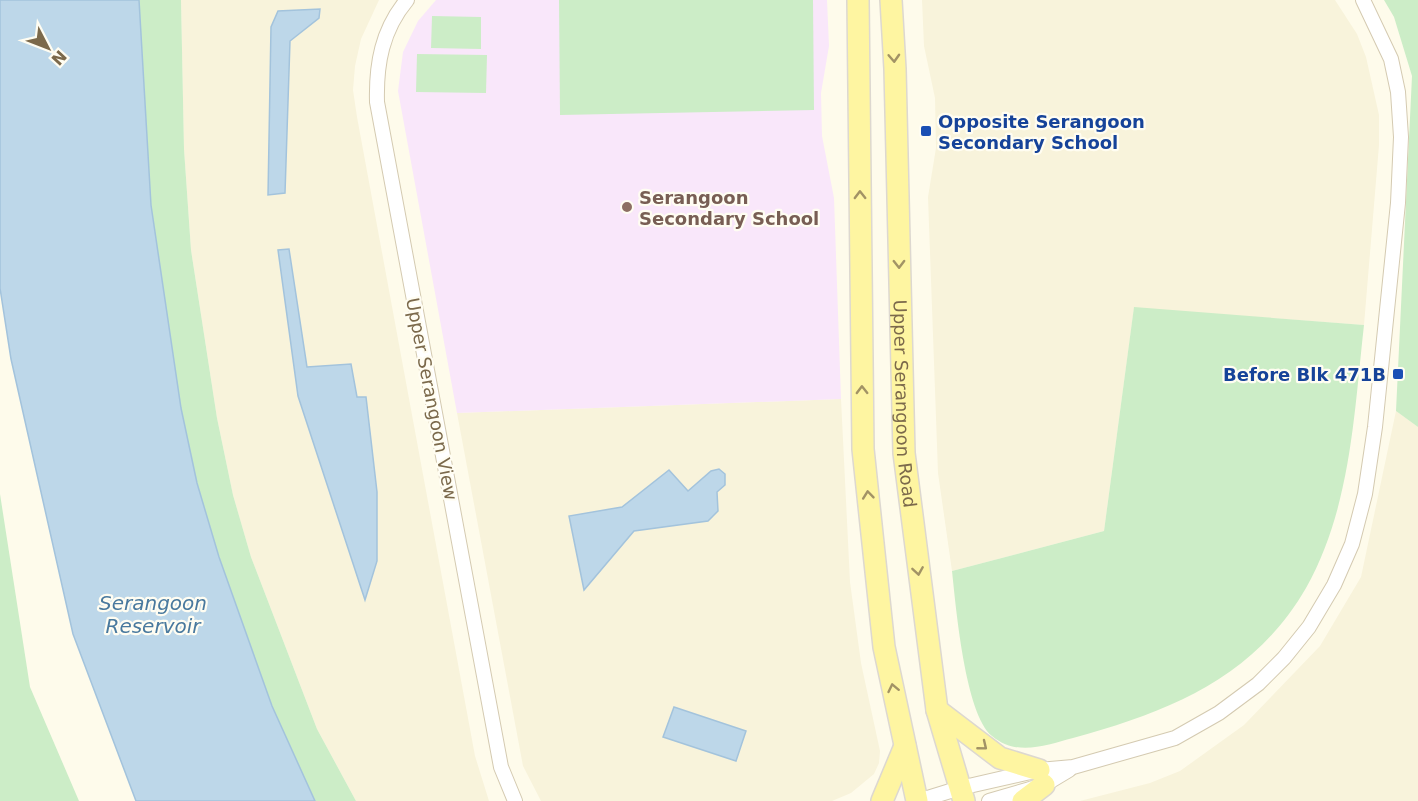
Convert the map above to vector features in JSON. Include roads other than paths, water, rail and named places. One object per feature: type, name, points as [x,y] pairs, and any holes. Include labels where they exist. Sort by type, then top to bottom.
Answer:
[{"type":"main road","points":[[858,0],[863,449],[884,647],[918,801]]},
{"type":"main road","name":"Upper Serangoon Road","points":[[891,0],[895,69],[904,453],[937,710],[962,794]]},
{"type":"main road","points":[[937,710],[1000,758],[1042,778],[1023,801]]},
{"type":"main road","points":[[882,801],[905,745]]},
{"type":"street","name":"Upper Serangoon View","points":[[407,0],[394,16],[385,35],[378,65],[377,102],[501,767],[515,801]]},
{"type":"street","points":[[989,801],[1073,767],[1175,738],[1219,713],[1258,684],[1284,658],[1309,627],[1334,585],[1352,543],[1365,494],[1375,427],[1398,203],[1401,137],[1398,92],[1390,59],[1363,0]]},
{"type":"street","points":[[918,801],[1042,778]]},
{"type":"water","name":"Serangoon Reservoir","points":[[0,0],[139,0],[151,205],[181,408],[197,483],[219,557],[272,706],[315,801],[136,801],[73,634],[11,359],[0,288]]},
{"type":"water","points":[[320,9],[319,18],[290,41],[285,193],[268,195],[271,27],[278,11]]},
{"type":"water","points":[[289,249],[307,367],[351,364],[357,397],[366,397],[377,492],[377,561],[365,600],[298,396],[278,250]]},
{"type":"water","points":[[719,469],[725,474],[725,485],[717,492],[718,511],[708,521],[634,531],[584,590],[569,516],[622,507],[669,470],[688,491],[711,471]]},
{"type":"water","points":[[674,707],[746,731],[736,761],[663,737]]},
{"type":"place","name":"Opposite Serangoon Secondary School","points":[[926,131]]},
{"type":"place","name":"Serangoon Secondary School","points":[[627,207]]},
{"type":"place","name":"Before Blk 471B","points":[[1398,374]]}]
